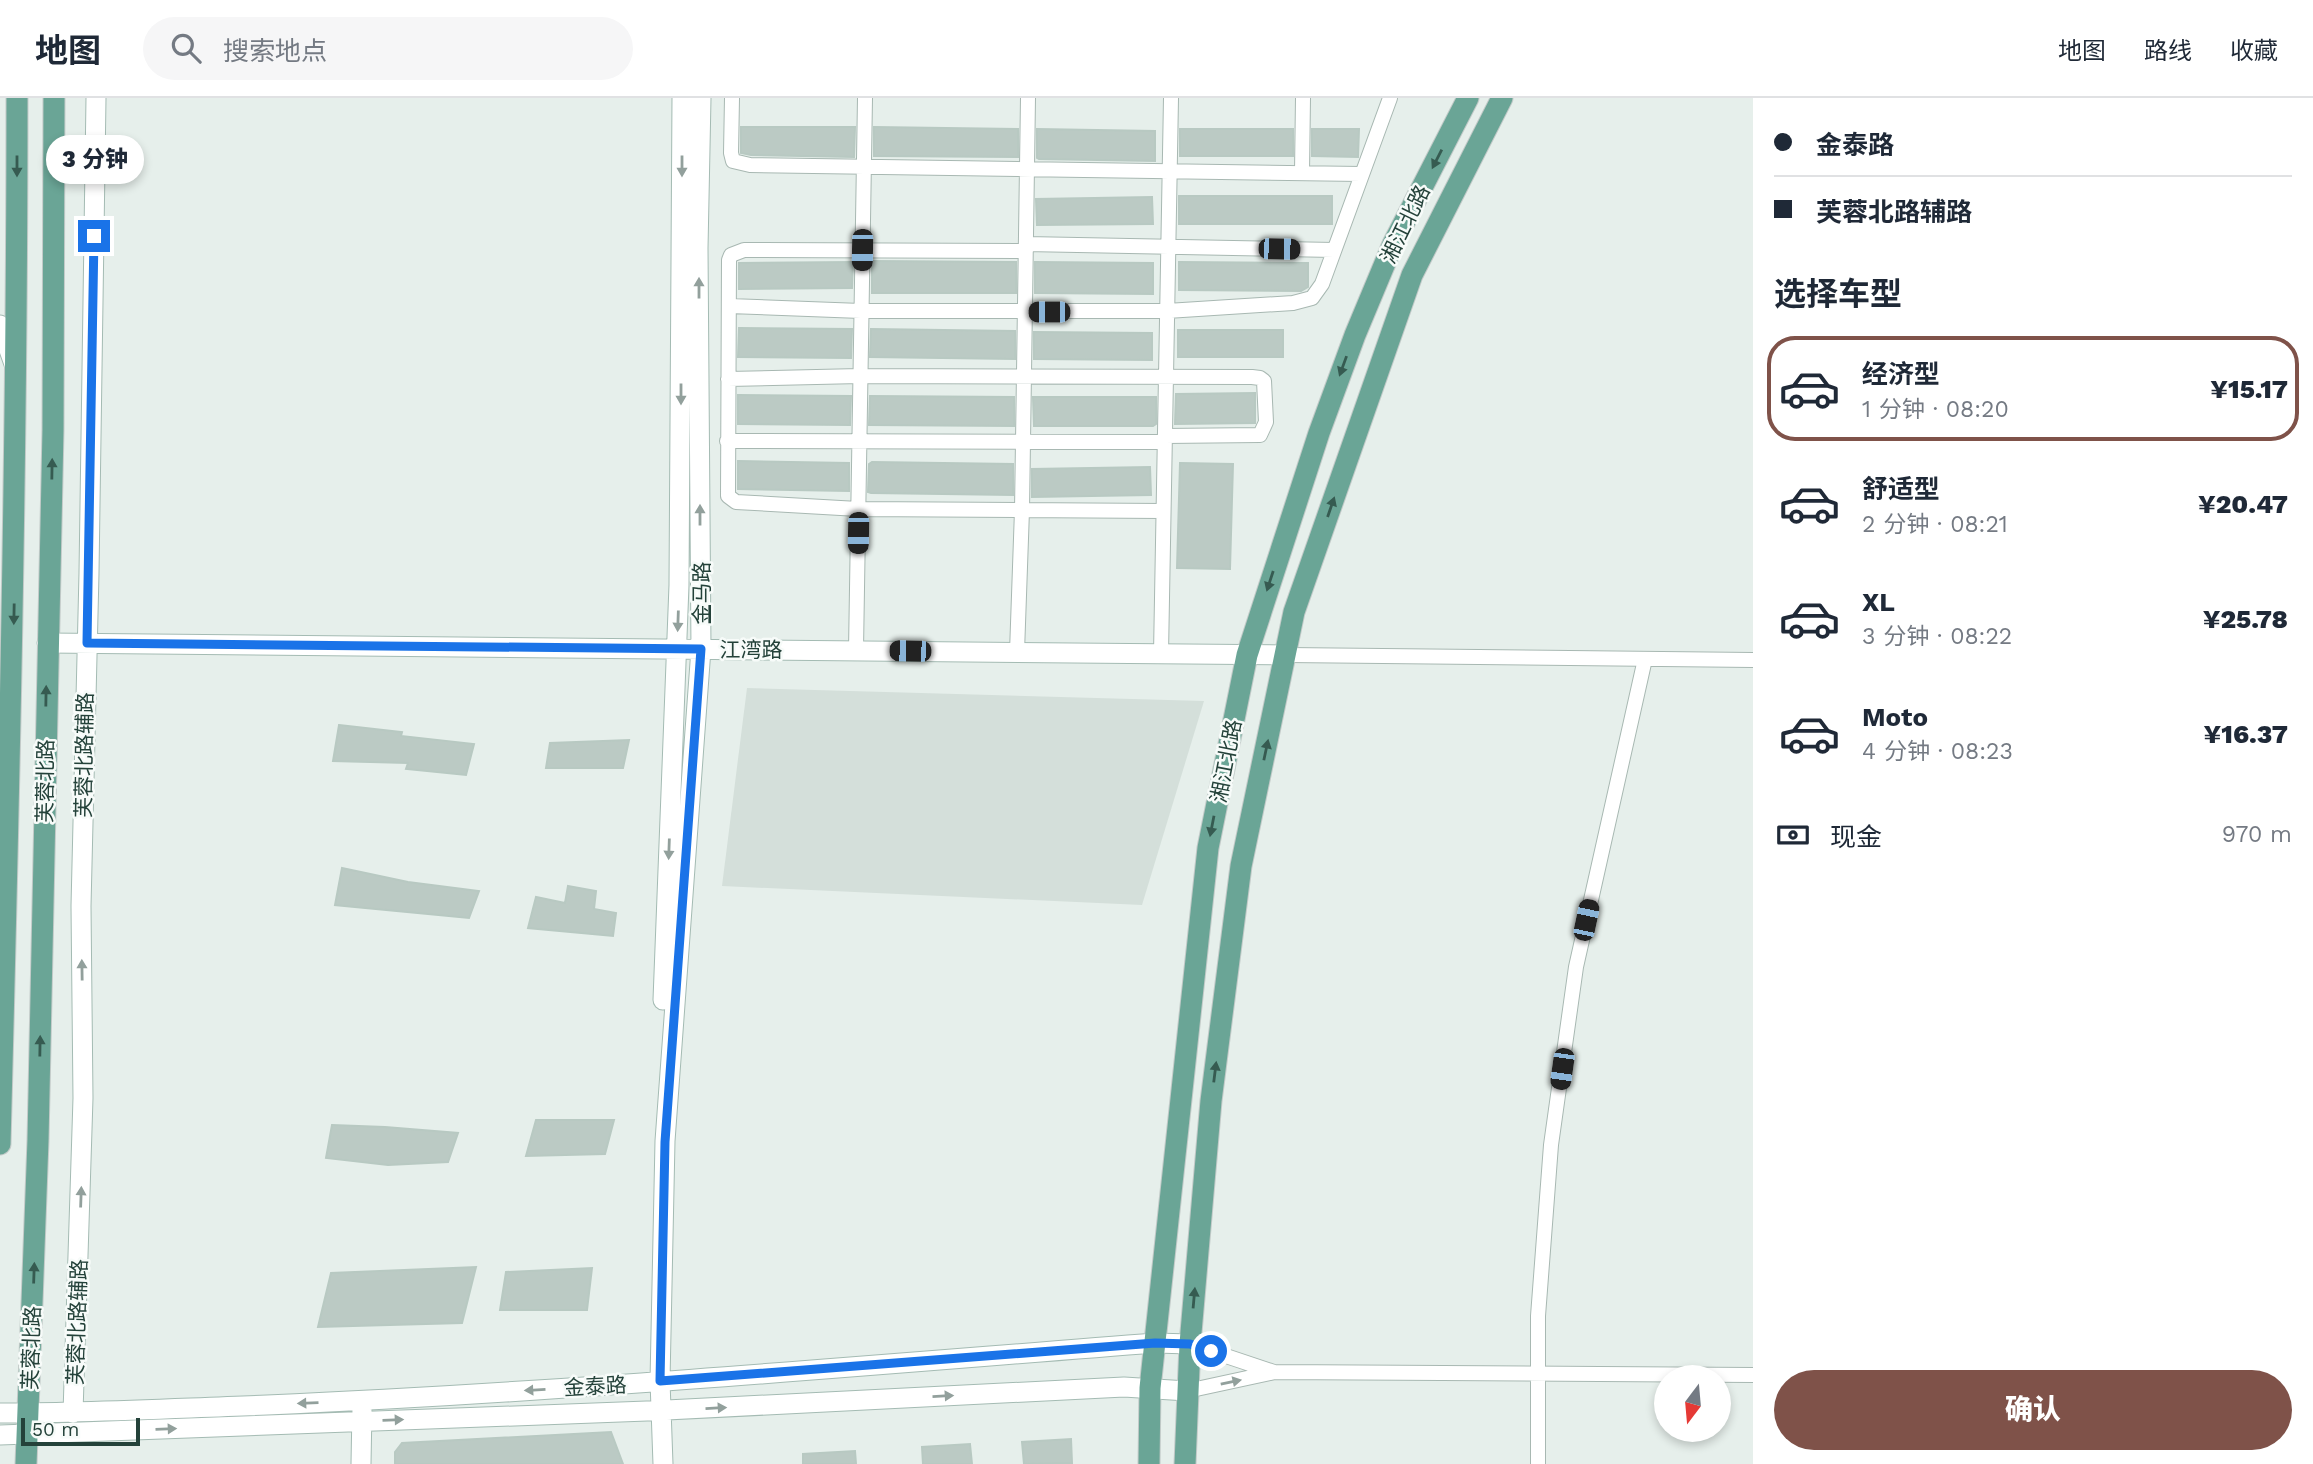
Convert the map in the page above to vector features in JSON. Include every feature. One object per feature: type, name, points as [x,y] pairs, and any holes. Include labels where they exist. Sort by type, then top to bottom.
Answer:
[{"type":"main road","name":"芙蓉北路","points":[[0,1144],[15,555],[17,98]]},
{"type":"main road","name":"芙蓉北路","points":[[26,1464],[38,1140],[52,430],[54,98]]},
{"type":"main road","name":"湘江北路","points":[[1149,1464],[1150,1388],[1208,848],[1247,655],[1319,433],[1355,335],[1393,244],[1468,98]]},
{"type":"main road","name":"湘江北路","points":[[1185,1464],[1190,1344],[1211,1101],[1241,866],[1294,612],[1412,275],[1502,98]]},
{"type":"street","name":"芙蓉北路辅路","points":[[73,1413],[83,1098],[81,906],[96,98]]},
{"type":"street","name":"金马路","points":[[650,1464],[654,1411],[677,649],[682,98]]},
{"type":"street","name":"金马路","points":[[653,1382],[665,1142],[701,649],[698,248],[701,98]]},
{"type":"street","points":[[732,98],[733,161],[750,165],[1361,174]]},
{"type":"street","points":[[856,650],[865,98]]},
{"type":"street","points":[[1017,652],[1022,510],[1028,98]]},
{"type":"street","points":[[1161,654],[1171,98]]},
{"type":"street","points":[[1302,172],[1303,98]]},
{"type":"street","points":[[729,306],[862,311],[1167,311],[1293,303],[1311,299],[1322,284],[1390,98]]},
{"type":"street","points":[[1163,511],[858,509],[732,500],[726,489],[729,260],[736,252],[744,250],[1168,247],[1334,250]]},
{"type":"street","points":[[0,325],[17,371]]},
{"type":"street","points":[[727,442],[1165,439],[1260,435],[1266,422],[1266,386],[1260,378],[860,376],[728,379]]},
{"type":"street","points":[[0,589],[15,555]]},
{"type":"street","name":"江湾路","points":[[47,643],[1287,655]]},
{"type":"street","points":[[1287,655],[1753,660]]},
{"type":"street","points":[[1538,1464],[1538,1316],[1551,1145],[1576,967],[1645,659]]},
{"type":"street","name":"金泰路","points":[[0,1413],[73,1413],[362,1401],[653,1382],[1155,1343],[1190,1344]]},
{"type":"street","points":[[1190,1344],[1275,1373]]},
{"type":"street","points":[[0,1435],[654,1411],[1124,1387],[1187,1391],[1275,1373],[1753,1376]]},
{"type":"street","points":[[361,1464],[362,1401]]},
{"type":"street","name":"金马路","points":[[654,1411],[663,1464]]},
{"type":"street","points":[[29,1435],[36,1464]]},
{"type":"shaded area","points":[[747,688],[1204,701],[1142,905],[722,886]]},
{"type":"building","points":[[741,127],[855,127],[854,157],[741,153]]},
{"type":"building","points":[[874,127],[1018,129],[1018,157],[874,156]]},
{"type":"building","points":[[1037,129],[1155,131],[1155,161],[1039,159]]},
{"type":"building","points":[[1180,129],[1293,129],[1293,156],[1180,156]]},
{"type":"building","points":[[1312,129],[1359,129],[1358,157],[1312,156]]},
{"type":"building","points":[[1179,196],[1332,196],[1332,224],[1179,224]]},
{"type":"building","points":[[1152,197],[1153,224],[1037,225],[1036,199]]},
{"type":"building","points":[[872,261],[1016,262],[1016,293],[872,293]]},
{"type":"building","points":[[853,262],[852,288],[739,289],[739,263]]},
{"type":"building","points":[[1035,262],[1153,263],[1153,294],[1035,293]]},
{"type":"building","points":[[1179,262],[1308,263],[1308,287],[1301,291],[1179,290]]},
{"type":"building","points":[[739,328],[852,329],[851,358],[738,357]]},
{"type":"building","points":[[871,329],[1015,331],[1015,359],[870,357]]},
{"type":"building","points":[[1178,330],[1283,330],[1283,357],[1178,357]]},
{"type":"building","points":[[1034,332],[1152,333],[1152,360],[1034,359]]},
{"type":"building","points":[[1255,393],[1255,423],[1175,424],[1176,394]]},
{"type":"building","points":[[738,395],[851,396],[850,425],[738,424]]},
{"type":"building","points":[[870,396],[1014,397],[1014,426],[869,425]]},
{"type":"building","points":[[1033,397],[1156,397],[1156,424],[1034,426]]},
{"type":"building","points":[[738,461],[849,463],[849,491],[738,489]]},
{"type":"building","points":[[1180,463],[1233,464],[1230,569],[1177,568]]},
{"type":"building","points":[[869,464],[1013,464],[1013,495],[871,493],[868,492]]},
{"type":"building","points":[[1150,467],[1151,495],[1032,497],[1032,469]]},
{"type":"building","points":[[339,725],[402,732],[401,736],[474,744],[466,775],[406,769],[408,763],[333,761]]},
{"type":"building","points":[[629,740],[623,768],[546,768],[550,743]]},
{"type":"building","points":[[342,868],[408,882],[479,891],[469,918],[335,905]]},
{"type":"building","points":[[568,886],[596,891],[594,909],[616,913],[613,936],[528,928],[536,897],[565,903]]},
{"type":"building","points":[[536,1120],[614,1120],[605,1154],[526,1156]]},
{"type":"building","points":[[332,1125],[458,1133],[448,1162],[388,1165],[326,1158]]},
{"type":"building","points":[[476,1267],[462,1323],[318,1327],[331,1273]]},
{"type":"building","points":[[592,1268],[587,1310],[500,1310],[506,1272]]},
{"type":"building","points":[[611,1432],[623,1464],[395,1464],[395,1452],[402,1443]]},
{"type":"building","points":[[1071,1439],[1072,1463],[1024,1464],[1022,1442]]},
{"type":"building","points":[[970,1444],[972,1464],[923,1464],[922,1447]]},
{"type":"building","points":[[855,1451],[856,1464],[803,1464],[803,1454]]},
{"type":"route","points":[[94,236],[87,643],[701,649],[665,1142],[660,1381],[1155,1343],[1190,1344],[1211,1351]]}]
